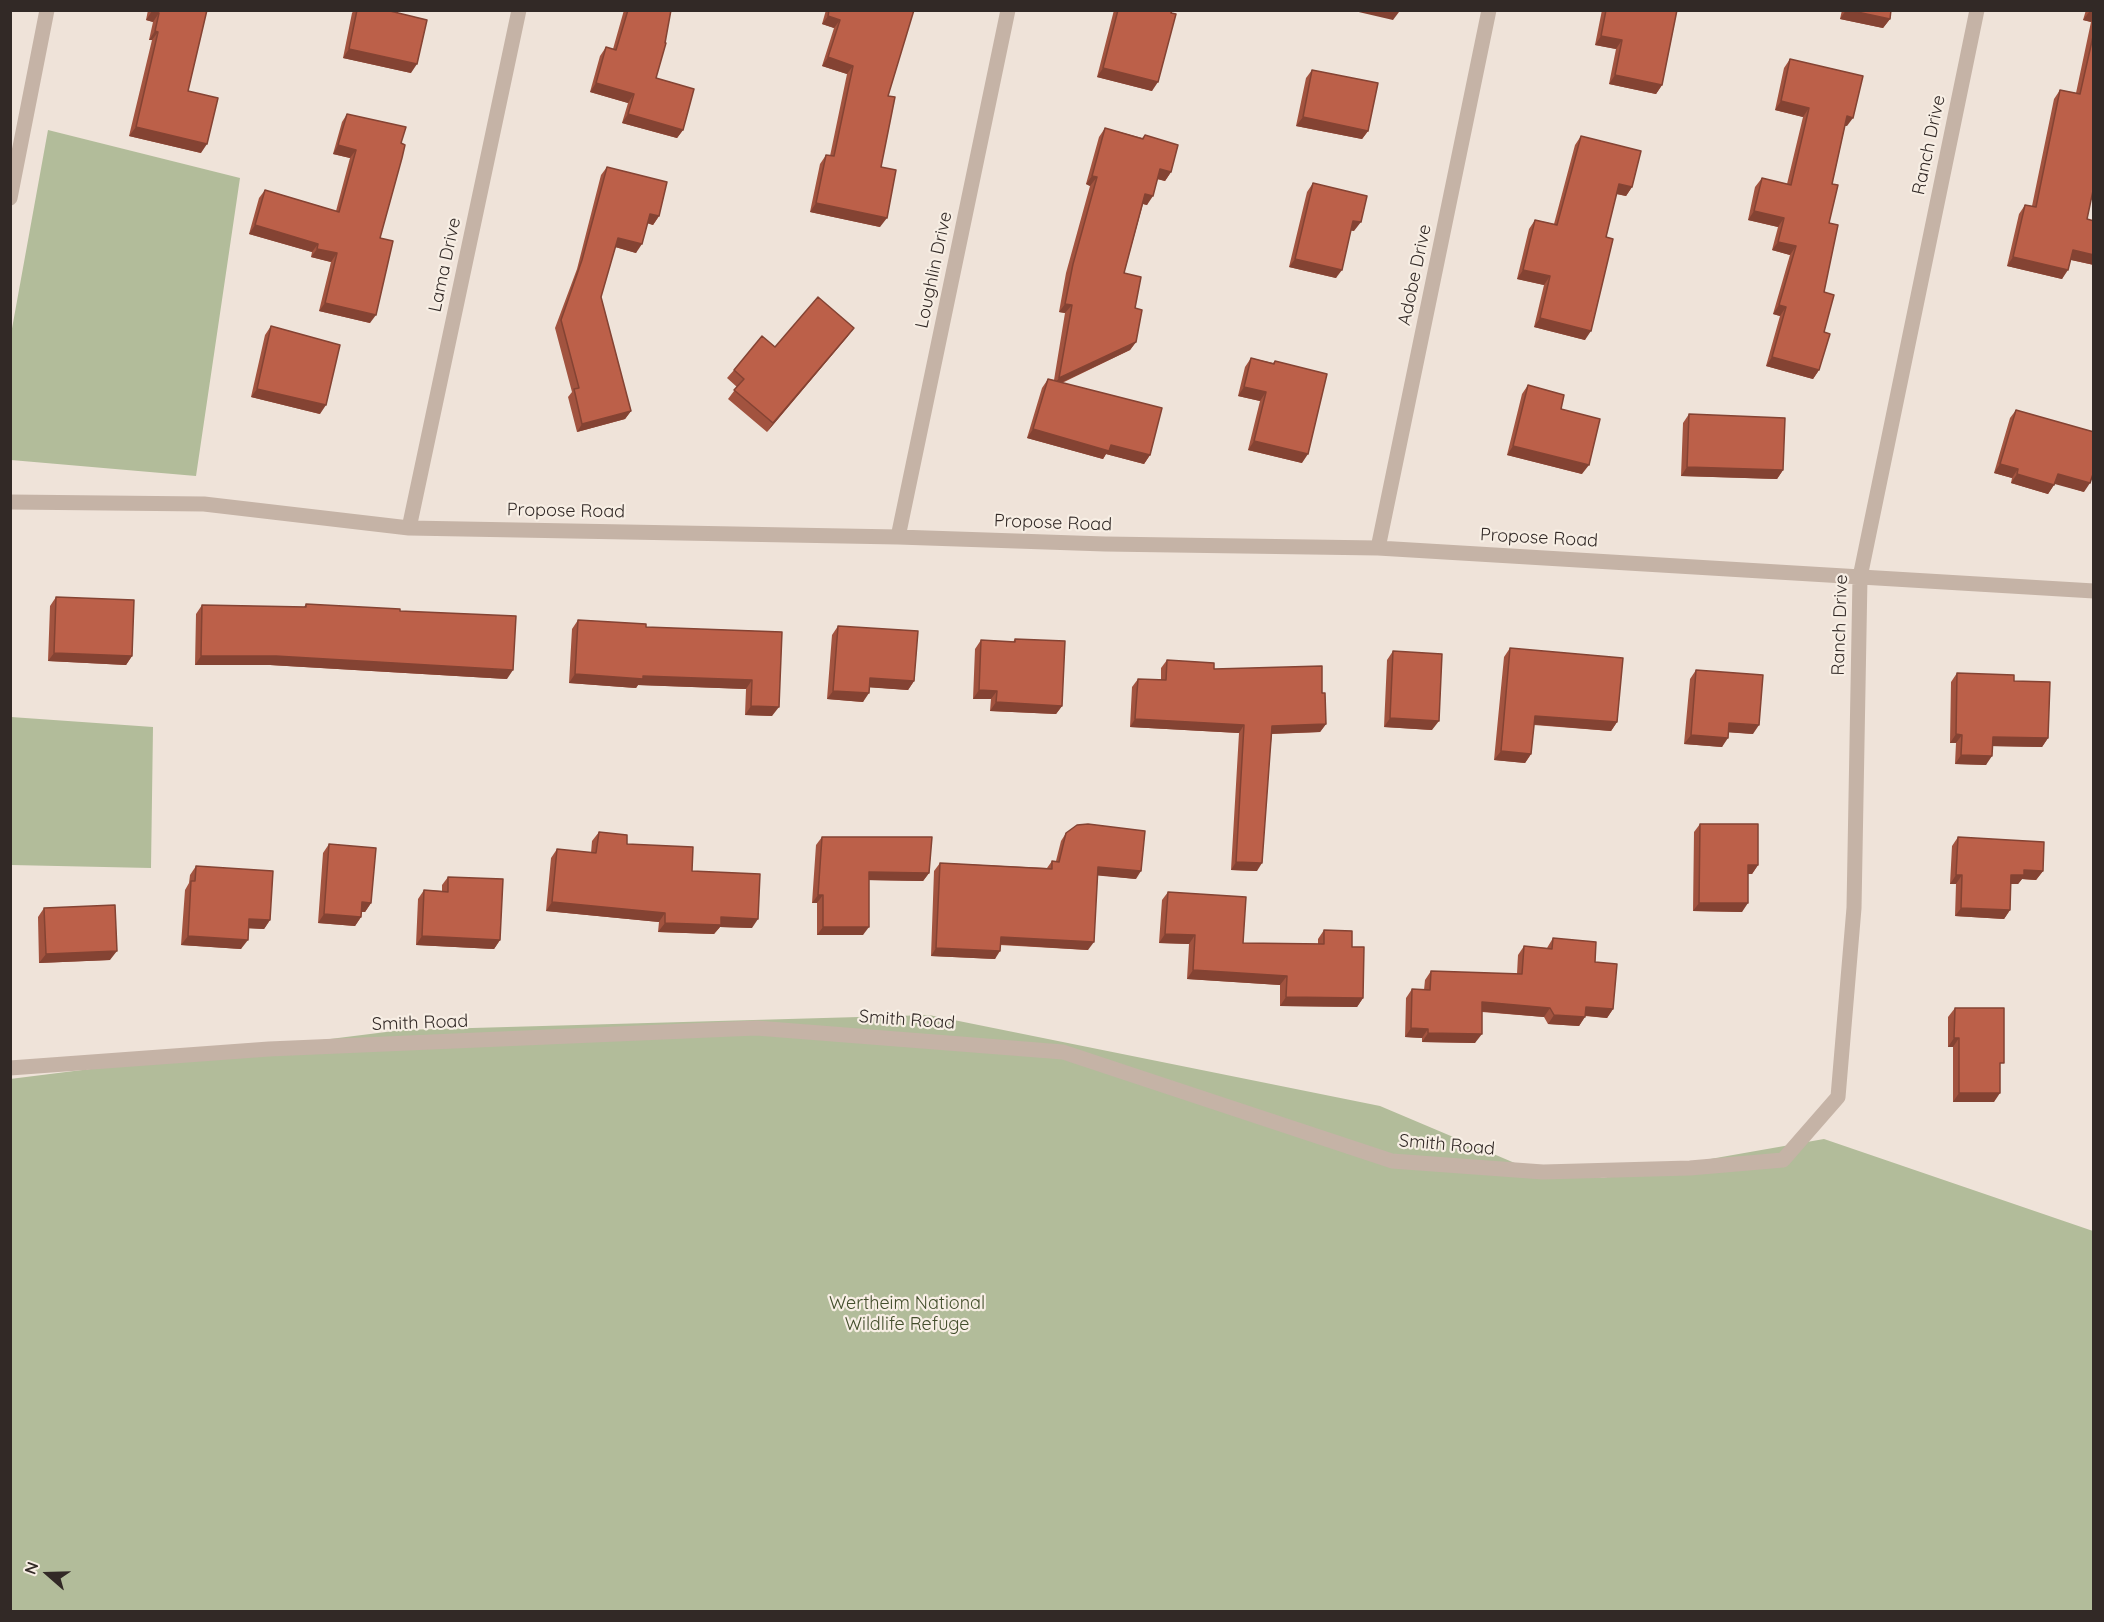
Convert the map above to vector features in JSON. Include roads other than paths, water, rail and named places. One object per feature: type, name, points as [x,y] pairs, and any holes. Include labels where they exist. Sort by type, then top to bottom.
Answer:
[{"type":"street","points":[[10,198],[47,10]]},
{"type":"street","name":"Lama Drive","points":[[409,528],[519,10]]},
{"type":"street","name":"Loughlin Drive","points":[[898,537],[1008,10]]},
{"type":"street","name":"Adobe Drive","points":[[1378,548],[1489,10]]},
{"type":"street","name":"Ranch Drive","points":[[1784,1160],[1838,1096],[1854,909],[1860,577],[1977,10]]},
{"type":"street","name":"Propose Road","points":[[10,502],[204,504],[409,528],[1378,548],[2094,591]]},
{"type":"street","name":"Smith Road","points":[[10,1068],[269,1049],[756,1028],[1062,1052],[1392,1161],[1543,1172],[1690,1168],[1784,1160]]},
{"type":"park label","name":"Wertheim National Wildlife Refuge","points":[[907,1314]]}]
